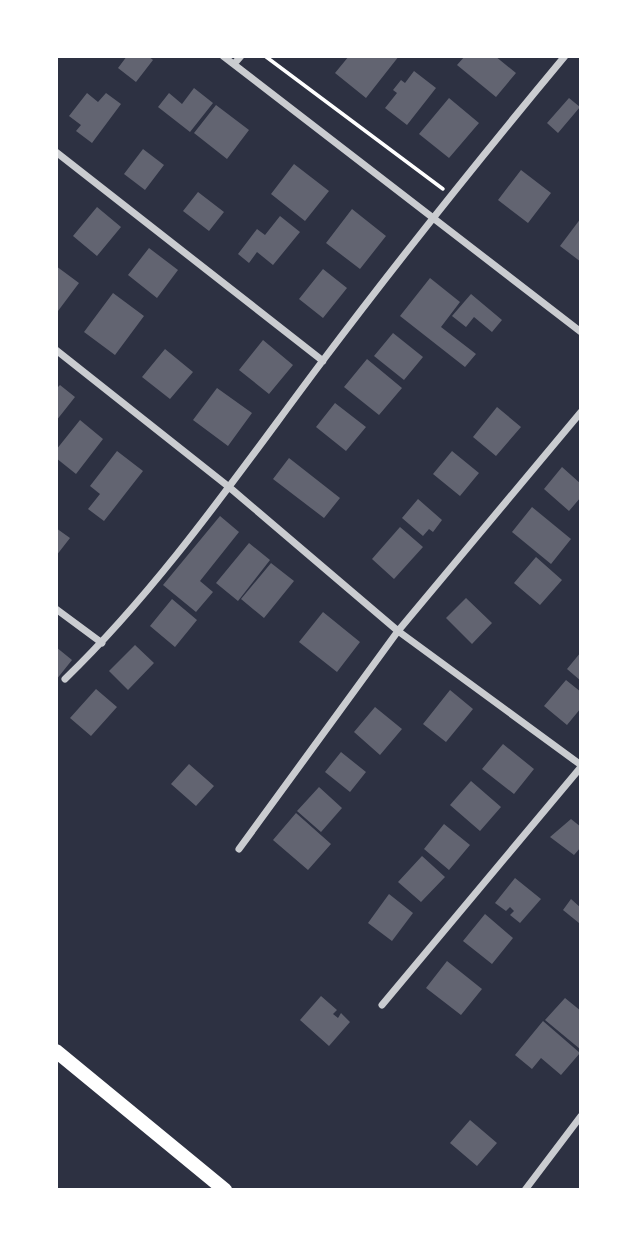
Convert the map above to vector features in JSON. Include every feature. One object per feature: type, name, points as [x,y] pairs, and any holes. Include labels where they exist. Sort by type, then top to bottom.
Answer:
[{"type":"main road","points":[[56,1051],[225,1190]]},
{"type":"street","points":[[223,56],[581,332]]},
{"type":"street","points":[[234,64],[241,56]]},
{"type":"street","points":[[65,680],[102,643],[229,487],[450,195],[565,56]]},
{"type":"street","points":[[56,152],[323,361]]},
{"type":"street","points":[[56,350],[229,487],[398,631],[581,766],[382,1005]]},
{"type":"street","points":[[239,849],[398,631],[581,412]]},
{"type":"street","points":[[56,609],[102,643]]},
{"type":"street","points":[[525,1190],[581,1116]]},
{"type":"path","points":[[265,56],[450,195]]},
{"type":"building","points":[[127,56],[148,56],[153,60],[136,82],[118,68]]},
{"type":"building","points":[[349,56],[399,56],[366,98],[335,73]]},
{"type":"building","points":[[465,56],[495,56],[516,73],[496,97],[457,65]]},
{"type":"building","points":[[414,71],[436,88],[407,125],[385,108],[397,93],[393,90],[401,80],[405,83]]},
{"type":"building","points":[[194,88],[213,103],[190,132],[158,107],[169,93],[182,104]]},
{"type":"building","points":[[87,93],[98,102],[106,93],[121,104],[92,143],[76,131],[81,125],[69,116]]},
{"type":"building","points":[[449,98],[479,123],[449,158],[419,134]]},
{"type":"building","points":[[569,98],[580,107],[558,133],[547,123]]},
{"type":"building","points":[[216,105],[249,130],[227,159],[194,133]]},
{"type":"building","points":[[143,149],[164,165],[145,190],[124,174]]},
{"type":"building","points":[[294,164],[329,191],[305,221],[271,194]]},
{"type":"building","points":[[521,170],[551,193],[528,223],[498,200]]},
{"type":"building","points":[[198,192],[224,212],[209,231],[183,211]]},
{"type":"building","points":[[97,207],[121,227],[97,256],[73,236]]},
{"type":"building","points":[[352,209],[386,236],[360,269],[326,243]]},
{"type":"building","points":[[280,216],[300,232],[273,265],[257,252],[249,263],[238,254],[257,229],[265,235]]},
{"type":"building","points":[[581,218],[581,262],[560,246]]},
{"type":"building","points":[[149,248],[178,270],[157,298],[128,275]]},
{"type":"building","points":[[56,266],[79,283],[58,311],[56,310]]},
{"type":"building","points":[[323,269],[347,288],[323,318],[299,299]]},
{"type":"building","points":[[430,278],[460,302],[441,327],[476,354],[465,367],[400,316]]},
{"type":"building","points":[[113,293],[144,316],[115,355],[84,332]]},
{"type":"building","points":[[471,294],[502,320],[492,332],[474,317],[466,327],[452,316]]},
{"type":"building","points":[[393,333],[423,357],[404,380],[374,356]]},
{"type":"building","points":[[263,340],[293,365],[269,394],[239,370]]},
{"type":"building","points":[[165,349],[193,372],[170,399],[142,377]]},
{"type":"building","points":[[367,359],[402,388],[379,415],[344,387]]},
{"type":"building","points":[[60,385],[75,397],[56,421],[56,389]]},
{"type":"building","points":[[217,388],[252,413],[228,446],[193,420]]},
{"type":"building","points":[[335,403],[366,427],[346,451],[316,427]]},
{"type":"building","points":[[497,407],[521,427],[496,456],[473,437]]},
{"type":"building","points":[[80,420],[103,439],[76,474],[56,458],[56,450]]},
{"type":"building","points":[[117,451],[143,471],[104,521],[88,509],[100,494],[90,486]]},
{"type":"building","points":[[452,451],[479,473],[460,496],[433,474]]},
{"type":"building","points":[[289,458],[340,498],[324,518],[273,479]]},
{"type":"building","points":[[562,467],[581,484],[581,497],[569,511],[544,489]]},
{"type":"building","points":[[418,499],[442,520],[433,532],[429,529],[423,536],[402,518]]},
{"type":"building","points":[[532,507],[571,539],[551,564],[512,532]]},
{"type":"building","points":[[220,516],[239,532],[200,581],[213,592],[196,612],[163,585]]},
{"type":"building","points":[[400,527],[423,547],[394,579],[372,559]]},
{"type":"building","points":[[56,528],[70,538],[56,556]]},
{"type":"building","points":[[249,543],[270,560],[238,601],[216,583]]},
{"type":"building","points":[[536,557],[562,580],[540,605],[514,583]]},
{"type":"building","points":[[271,563],[294,581],[264,618],[241,599]]},
{"type":"building","points":[[466,598],[492,623],[472,644],[446,618]]},
{"type":"building","points":[[172,599],[197,620],[175,647],[150,626]]},
{"type":"building","points":[[323,612],[360,642],[337,672],[299,642]]},
{"type":"building","points":[[135,645],[154,663],[128,690],[109,671]]},
{"type":"building","points":[[56,647],[72,660],[56,680]]},
{"type":"building","points":[[581,652],[581,681],[567,669]]},
{"type":"building","points":[[566,680],[581,692],[581,708],[567,725],[544,706]]},
{"type":"building","points":[[96,689],[117,707],[91,736],[70,718]]},
{"type":"building","points":[[450,690],[473,709],[446,742],[423,724]]},
{"type":"building","points":[[375,707],[402,729],[380,755],[354,732]]},
{"type":"building","points":[[503,744],[534,769],[514,794],[482,769]]},
{"type":"building","points":[[341,752],[366,772],[350,792],[325,772]]},
{"type":"building","points":[[189,764],[214,786],[196,806],[171,784]]},
{"type":"building","points":[[471,781],[501,807],[480,831],[450,805]]},
{"type":"building","points":[[319,787],[342,808],[321,832],[297,811]]},
{"type":"building","points":[[296,813],[331,844],[308,870],[273,840]]},
{"type":"building","points":[[571,819],[581,827],[581,847],[574,855],[550,837]]},
{"type":"building","points":[[444,824],[470,845],[449,870],[424,849]]},
{"type":"building","points":[[422,856],[445,877],[421,902],[398,882]]},
{"type":"building","points":[[515,878],[541,899],[520,923],[510,915],[514,911],[510,907],[506,911],[495,903]]},
{"type":"building","points":[[389,894],[413,913],[392,941],[368,923]]},
{"type":"building","points":[[571,899],[581,908],[579,923],[563,910]]},
{"type":"building","points":[[485,914],[513,938],[492,964],[463,941]]},
{"type":"building","points":[[447,961],[482,989],[461,1015],[426,988]]},
{"type":"building","points":[[321,996],[337,1010],[333,1014],[338,1018],[341,1013],[350,1022],[329,1046],[300,1020]]},
{"type":"building","points":[[565,998],[581,1011],[580,1049],[545,1020]]},
{"type":"building","points":[[543,1021],[580,1053],[561,1075],[541,1058],[532,1069],[515,1055]]},
{"type":"building","points":[[470,1120],[497,1143],[477,1166],[450,1143]]}]
